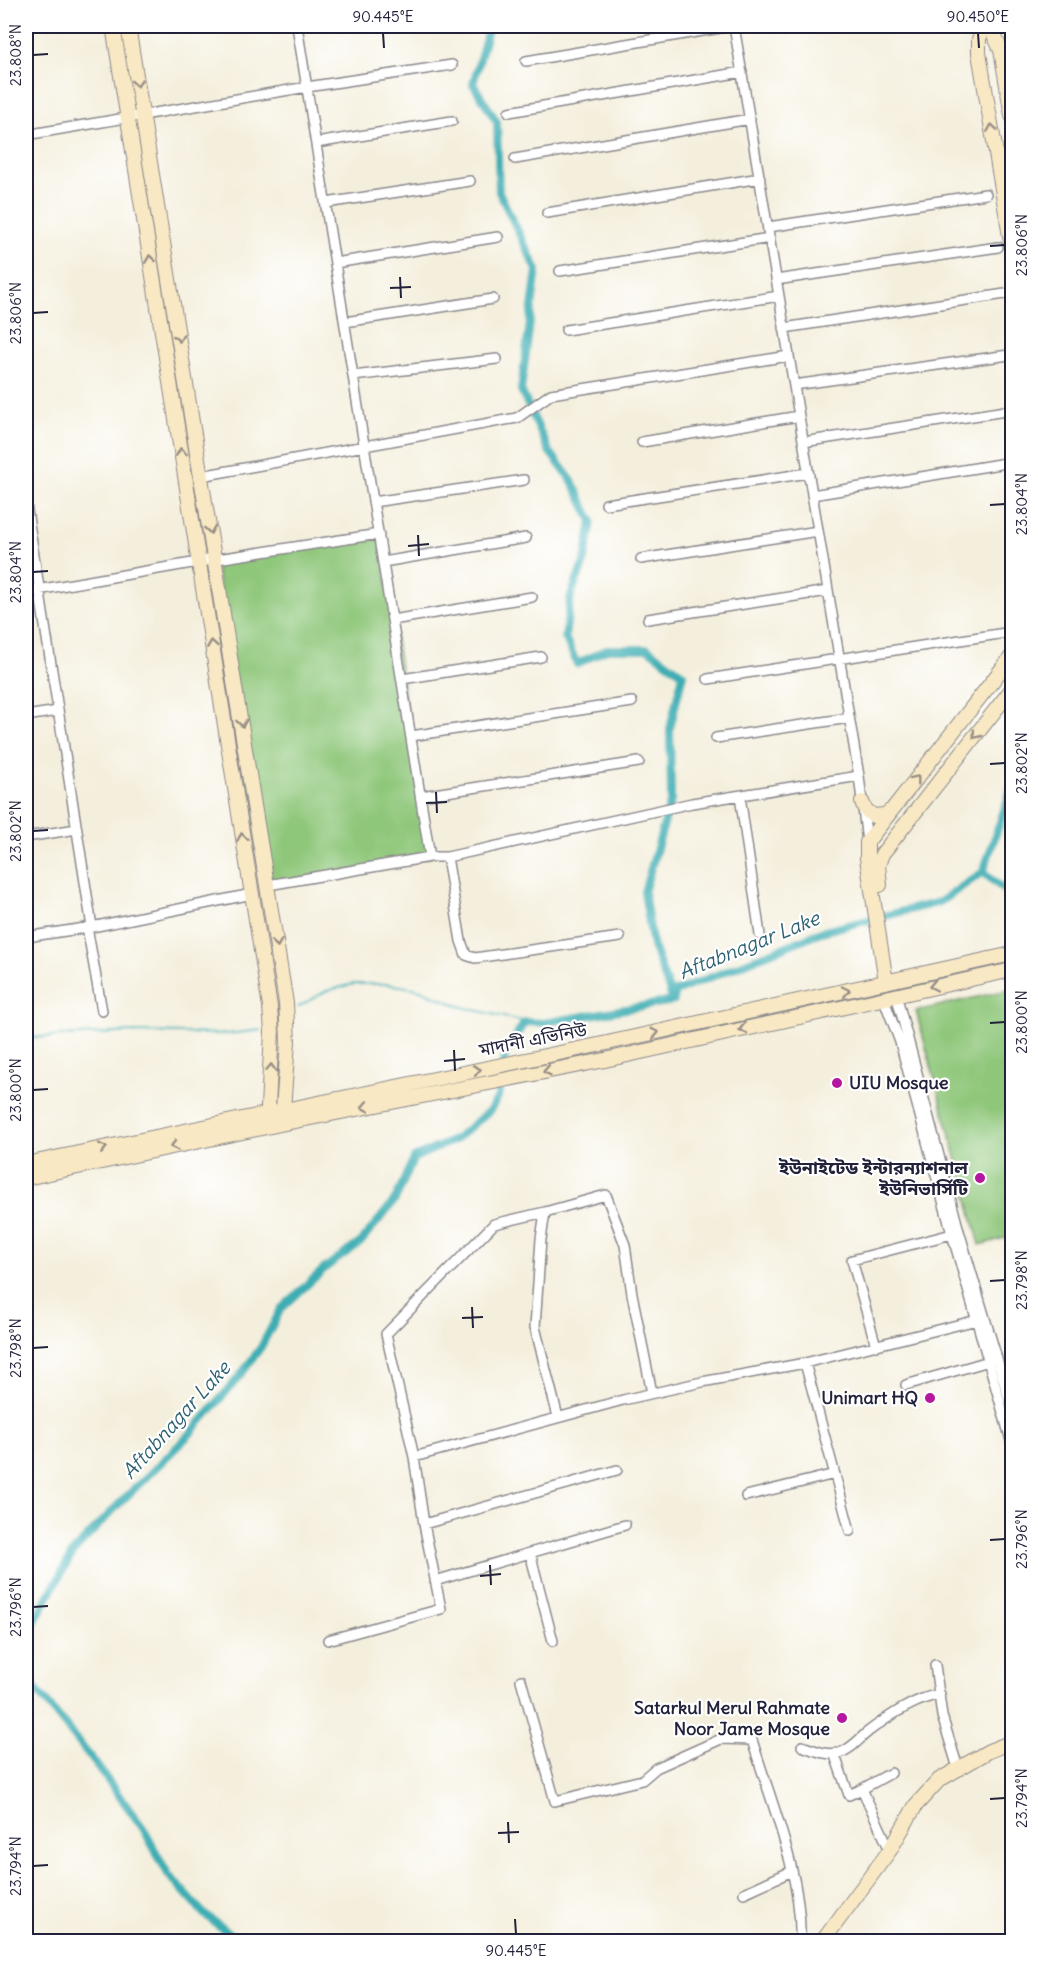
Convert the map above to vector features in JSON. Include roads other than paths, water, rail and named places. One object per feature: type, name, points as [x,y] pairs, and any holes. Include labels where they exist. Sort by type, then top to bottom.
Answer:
[{"type":"street","points":[[113,26],[271,1019],[268,1119]]},
{"type":"street","points":[[128,26],[268,885],[287,1023],[283,1117]]},
{"type":"street","points":[[298,26],[430,857]]},
{"type":"street","points":[[526,61],[733,26],[859,776],[867,858],[875,881],[891,980]]},
{"type":"street","points":[[984,26],[979,39],[979,53],[1012,248]]},
{"type":"street","points":[[990,26],[1001,50],[1012,116]]},
{"type":"street","points":[[26,135],[307,87],[452,65]]},
{"type":"street","points":[[509,112],[742,72]]},
{"type":"street","points":[[515,159],[750,118]]},
{"type":"street","points":[[316,143],[452,121]]},
{"type":"street","points":[[547,213],[760,178]]},
{"type":"street","points":[[326,203],[470,181]]},
{"type":"street","points":[[768,228],[986,194]]},
{"type":"street","points":[[335,263],[498,237]]},
{"type":"street","points":[[560,271],[770,238]]},
{"type":"street","points":[[776,280],[998,247]]},
{"type":"street","points":[[784,328],[1005,294]]},
{"type":"street","points":[[566,330],[779,296]]},
{"type":"street","points":[[345,322],[493,299]]},
{"type":"street","points":[[794,385],[1009,355]]},
{"type":"street","points":[[201,476],[517,418],[551,394],[789,356]]},
{"type":"street","points":[[353,376],[497,359]]},
{"type":"street","points":[[803,442],[1012,410]]},
{"type":"street","points":[[642,442],[799,416]]},
{"type":"street","points":[[812,495],[1012,462]]},
{"type":"street","points":[[606,504],[808,473]]},
{"type":"street","points":[[374,502],[524,480]]},
{"type":"street","points":[[26,504],[29,544],[39,589],[102,1011]]},
{"type":"street","points":[[641,559],[818,531]]},
{"type":"street","points":[[26,591],[379,534]]},
{"type":"street","points":[[383,562],[526,538]]},
{"type":"street","points":[[648,619],[828,591]]},
{"type":"street","points":[[392,620],[532,597]]},
{"type":"street","points":[[708,679],[1012,632]]},
{"type":"street","points":[[867,842],[1012,656]]},
{"type":"street","points":[[402,679],[541,657]]},
{"type":"street","points":[[875,881],[882,854],[1012,689]]},
{"type":"street","points":[[411,736],[632,702]]},
{"type":"street","points":[[26,716],[58,711]]},
{"type":"street","points":[[716,738],[849,717]]},
{"type":"street","points":[[421,796],[639,762]]},
{"type":"street","points":[[26,937],[90,927],[252,894],[268,885],[430,857],[447,857],[687,804],[859,776]]},
{"type":"street","points":[[740,796],[760,935]]},
{"type":"street","points":[[862,802],[865,809],[873,816],[885,815],[892,810]]},
{"type":"street","points":[[26,837],[76,829]]},
{"type":"street","points":[[447,857],[461,941],[466,955],[476,958],[620,937]]},
{"type":"street","name":"মাদানী এভিনিউ","points":[[283,1117],[420,1081],[598,1045],[1012,954]]},
{"type":"street","name":"মাদানী এভিনিউ","points":[[26,1178],[68,1162],[268,1119],[422,1096],[605,1060],[1012,970]]},
{"type":"street","points":[[890,996],[981,1319],[989,1361],[1007,1394],[1012,1444]]},
{"type":"street","points":[[502,1065],[505,1079]]},
{"type":"street","points":[[920,1102],[952,1234],[1012,1409]]},
{"type":"street","name":"মাদানী এভিনিউ","points":[[26,1164],[68,1162]]},
{"type":"street","points":[[328,1640],[441,1609],[424,1524],[414,1457],[386,1334],[494,1224],[606,1195],[625,1245],[652,1393]]},
{"type":"street","points":[[545,1212],[535,1327],[558,1417]]},
{"type":"street","points":[[876,1346],[852,1260],[952,1234]]},
{"type":"street","points":[[414,1457],[652,1393],[805,1363],[981,1319]]},
{"type":"street","points":[[906,1385],[989,1361]]},
{"type":"street","points":[[805,1363],[850,1531]]},
{"type":"street","points":[[424,1524],[617,1470]]},
{"type":"street","points":[[746,1496],[835,1474]]},
{"type":"street","points":[[435,1581],[625,1525]]},
{"type":"street","points":[[530,1553],[553,1641]]},
{"type":"street","points":[[935,1665],[942,1716],[958,1768]]},
{"type":"street","points":[[521,1680],[555,1801],[642,1780],[656,1768],[721,1739],[752,1740],[792,1871],[801,1919],[800,1941]]},
{"type":"street","points":[[802,1746],[825,1754],[840,1753],[896,1712],[925,1696],[940,1694]]},
{"type":"street","points":[[822,1941],[890,1850],[916,1805],[939,1780],[990,1751],[1012,1742]]},
{"type":"street","points":[[834,1753],[849,1795],[891,1773]]},
{"type":"street","points":[[862,1789],[890,1850]]},
{"type":"street","points":[[744,1893],[792,1871]]},
{"type":"waterway","points":[[489,26],[473,84],[497,122],[499,192],[537,270],[521,390],[549,451],[572,481],[592,521],[585,560],[571,595],[565,637],[577,664],[607,649],[648,649],[683,674],[670,728],[671,800],[644,892],[653,946],[673,1001]]},
{"type":"waterway","name":"Aftabnagar Lake","points":[[26,1637],[73,1552],[190,1434],[240,1376],[261,1347],[281,1309],[325,1268],[361,1242],[395,1200],[414,1158],[456,1139],[490,1110],[498,1097],[506,1051],[525,1022],[543,1023],[673,1001],[675,992],[821,932],[940,902],[983,872],[1012,787]]},
{"type":"waterway","points":[[983,872],[1012,897]]},
{"type":"waterway","points":[[298,1007],[326,991],[354,984],[388,984],[418,989],[459,1006],[525,1022]]},
{"type":"waterway","points":[[26,1038],[133,1032],[228,1034],[261,1030]]},
{"type":"waterway","name":"Aftabnagar Lake","points":[[26,1670],[34,1687],[89,1755],[143,1828],[168,1874],[204,1914],[240,1942]]},
{"type":"place","name":"UIU Mosque","points":[[837,1083]]},
{"type":"place","name":"ইউনাইটেড ইন্টারন্যাশনাল ইউনিভার্সিটি","points":[[980,1178]]},
{"type":"place","name":"Unimart HQ","points":[[930,1398]]},
{"type":"place","name":"Satarkul Merul Rahmate Noor Jame Mosque","points":[[842,1718]]}]
